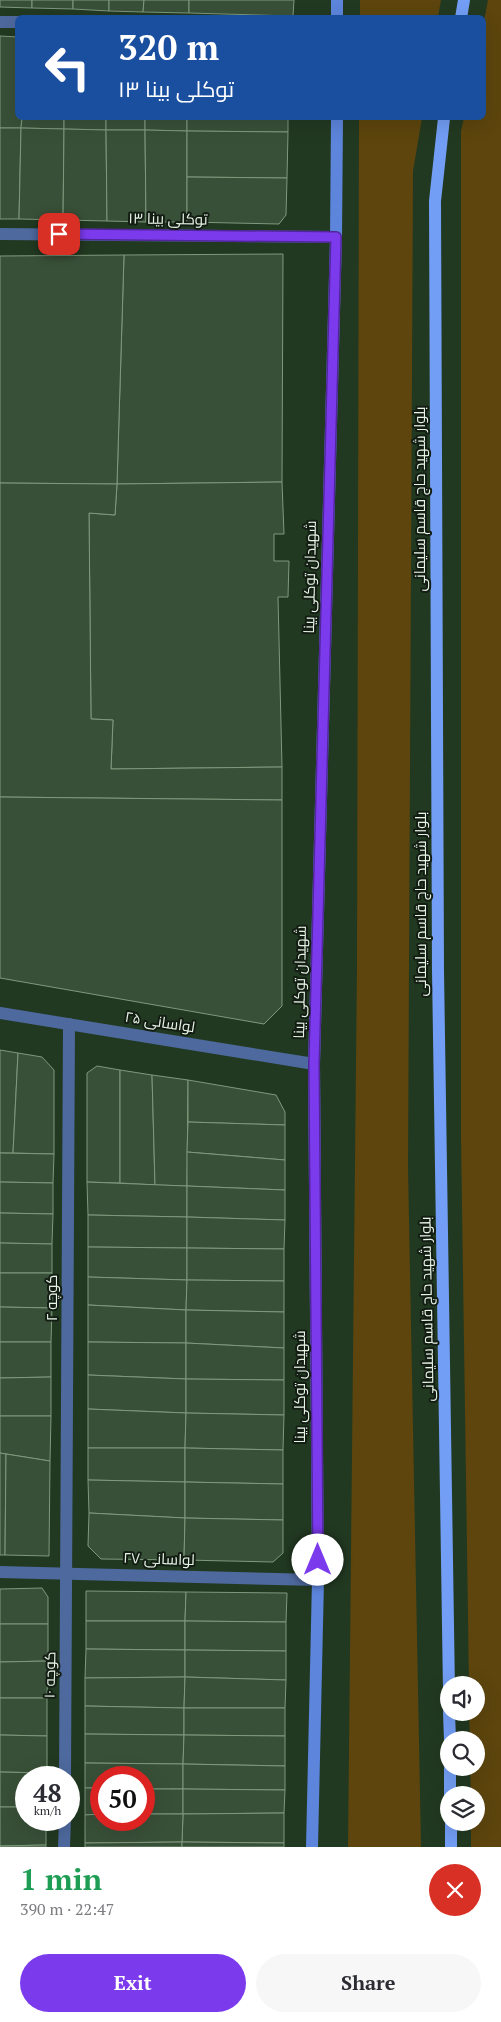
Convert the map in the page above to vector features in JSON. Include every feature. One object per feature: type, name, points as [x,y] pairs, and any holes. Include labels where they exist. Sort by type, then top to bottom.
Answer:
[{"type":"main road","points":[[337,0],[337,15]]},
{"type":"main road","points":[[462,15],[464,0]]},
{"type":"main road","name":"شهیدان توکلی بینا","points":[[312,1847],[318,1580],[314,1064],[336,237],[336,120]]},
{"type":"main road","name":"بلوار شهید حاج قاسم سلیمانی","points":[[444,120],[435,201],[435,231],[438,961],[449,1676]]},
{"type":"main road","points":[[451,1831],[451,1847]]},
{"type":"street","points":[[0,22],[15,22]]},
{"type":"street","name":"توکلی بینا ۱۳","points":[[0,234],[336,237]]},
{"type":"street","name":"لواسانی ۲۵","points":[[0,1013],[314,1064]]},
{"type":"street","name":"کوچه ۲","points":[[67,1572],[70,1024]]},
{"type":"street","name":"لواسانی ۲۷","points":[[0,1572],[67,1572],[318,1580]]},
{"type":"street","name":"کوچه ۱۰","points":[[65,1766],[67,1572]]},
{"type":"street","points":[[64,1847],[65,1831]]},
{"type":"shaded area","points":[[360,0],[441,0],[438,15],[360,15]]},
{"type":"shaded area","points":[[488,0],[501,0],[501,1847],[471,1847],[471,1831],[485,1831],[485,1786],[471,1786],[470,1776],[485,1776],[485,1731],[470,1731],[469,1721],[485,1721],[485,1676],[469,1676],[461,1137],[461,131],[464,120],[486,120],[486,15]]},
{"type":"shaded area","points":[[359,120],[422,120],[413,171],[408,1167],[421,1847],[348,1847],[357,965]]},
{"type":"building","points":[[0,0],[32,0],[32,8],[0,7]]},
{"type":"building","points":[[32,0],[73,0],[73,9],[32,8]]},
{"type":"building","points":[[73,0],[109,0],[109,11],[73,9]]},
{"type":"building","points":[[109,0],[144,0],[143,12],[109,11]]},
{"type":"building","points":[[144,0],[189,0],[189,13],[143,12]]},
{"type":"building","points":[[189,0],[294,0],[293,15],[189,13]]},
{"type":"building","points":[[0,36],[15,37],[15,120],[22,120],[21,128],[0,128]]},
{"type":"building","points":[[22,120],[64,120],[64,129],[21,128]]},
{"type":"building","points":[[64,120],[106,120],[106,130],[64,129]]},
{"type":"building","points":[[106,120],[145,120],[145,130],[106,130]]},
{"type":"building","points":[[145,120],[187,120],[187,131],[145,130]]},
{"type":"building","points":[[187,120],[288,120],[288,132],[187,131]]},
{"type":"building","points":[[0,128],[21,128],[19,219],[0,219]]},
{"type":"building","points":[[21,128],[64,129],[63,220],[19,219]]},
{"type":"building","points":[[64,129],[106,130],[107,221],[63,220]]},
{"type":"building","points":[[106,130],[145,130],[146,222],[107,221]]},
{"type":"building","points":[[145,130],[187,131],[187,222],[146,222]]},
{"type":"building","points":[[187,131],[288,132],[287,178],[187,177]]},
{"type":"building","points":[[187,177],[287,178],[286,215],[279,224],[187,222]]},
{"type":"building","points":[[283,254],[282,482],[117,484],[124,255]]},
{"type":"building","points":[[124,255],[117,484],[0,483],[0,256]]},
{"type":"building","points":[[282,482],[284,534],[274,534],[274,561],[289,561],[288,597],[278,597],[282,767],[111,769],[113,720],[91,719],[89,513],[115,515],[117,484]]},
{"type":"building","points":[[0,483],[117,484],[115,515],[89,513],[91,719],[113,720],[111,769],[282,767],[282,800],[0,797]]},
{"type":"building","points":[[0,797],[282,800],[282,1006],[264,1024],[0,978]]},
{"type":"building","points":[[0,1050],[18,1053],[13,1153],[0,1153]]},
{"type":"building","points":[[18,1053],[42,1057],[54,1070],[54,1154],[13,1153]]},
{"type":"building","points":[[97,1066],[120,1070],[120,1183],[87,1182],[87,1073]]},
{"type":"building","points":[[120,1070],[152,1075],[155,1185],[120,1183]]},
{"type":"building","points":[[152,1075],[188,1080],[187,1186],[155,1185]]},
{"type":"building","points":[[188,1080],[276,1095],[285,1112],[285,1125],[188,1122]]},
{"type":"building","points":[[188,1122],[285,1125],[285,1160],[187,1152]]},
{"type":"building","points":[[187,1152],[285,1160],[285,1190],[187,1186]]},
{"type":"building","points":[[0,1153],[54,1154],[53,1183],[0,1182]]},
{"type":"building","points":[[0,1182],[53,1183],[53,1214],[0,1213]]},
{"type":"building","points":[[87,1182],[187,1186],[187,1217],[88,1215]]},
{"type":"building","points":[[187,1186],[285,1190],[285,1220],[187,1217]]},
{"type":"building","points":[[0,1213],[53,1214],[52,1244],[0,1243]]},
{"type":"building","points":[[88,1215],[187,1217],[187,1248],[88,1247]]},
{"type":"building","points":[[187,1217],[285,1220],[284,1249],[187,1248]]},
{"type":"building","points":[[0,1243],[52,1244],[52,1273],[0,1273]]},
{"type":"building","points":[[88,1247],[187,1248],[187,1280],[88,1277]]},
{"type":"building","points":[[187,1248],[284,1249],[284,1281],[187,1280]]},
{"type":"building","points":[[0,1273],[52,1273],[52,1308],[0,1307]]},
{"type":"building","points":[[88,1277],[187,1280],[186,1310],[88,1305]]},
{"type":"building","points":[[187,1280],[284,1281],[284,1312],[186,1310]]},
{"type":"building","points":[[88,1305],[186,1310],[186,1343],[88,1342]]},
{"type":"building","points":[[0,1307],[52,1308],[51,1342],[0,1342]]},
{"type":"building","points":[[186,1310],[284,1312],[284,1348],[186,1343]]},
{"type":"building","points":[[0,1342],[51,1342],[51,1377],[0,1378]]},
{"type":"building","points":[[88,1342],[186,1343],[186,1379],[88,1375]]},
{"type":"building","points":[[186,1343],[284,1348],[284,1380],[186,1379]]},
{"type":"building","points":[[88,1375],[186,1379],[186,1413],[88,1409]]},
{"type":"building","points":[[51,1377],[51,1416],[0,1416],[0,1378]]},
{"type":"building","points":[[186,1379],[284,1380],[284,1415],[186,1413]]},
{"type":"building","points":[[88,1409],[186,1413],[185,1448],[88,1448]]},
{"type":"building","points":[[186,1413],[284,1415],[283,1450],[185,1448]]},
{"type":"building","points":[[0,1416],[51,1416],[50,1461],[0,1453]]},
{"type":"building","points":[[88,1448],[185,1448],[185,1482],[88,1480]]},
{"type":"building","points":[[185,1448],[283,1450],[283,1484],[185,1482]]},
{"type":"building","points":[[0,1453],[6,1454],[5,1555],[0,1555]]},
{"type":"building","points":[[6,1454],[50,1461],[49,1556],[5,1555]]},
{"type":"building","points":[[88,1480],[185,1482],[185,1518],[89,1513]]},
{"type":"building","points":[[185,1482],[283,1484],[283,1520],[185,1518]]},
{"type":"building","points":[[89,1513],[185,1518],[184,1560],[101,1559],[88,1546]]},
{"type":"building","points":[[185,1518],[283,1520],[283,1553],[273,1562],[184,1560]]},
{"type":"building","points":[[42,1588],[48,1597],[48,1624],[0,1624],[0,1589]]},
{"type":"building","points":[[86,1591],[186,1592],[185,1621],[86,1621]]},
{"type":"building","points":[[186,1592],[287,1593],[286,1622],[185,1621]]},
{"type":"building","points":[[86,1621],[185,1621],[185,1650],[86,1649]]},
{"type":"building","points":[[185,1621],[286,1622],[286,1651],[185,1650]]},
{"type":"building","points":[[0,1624],[48,1624],[48,1661],[0,1662]]},
{"type":"building","points":[[86,1649],[185,1650],[185,1677],[85,1678]]},
{"type":"building","points":[[185,1650],[286,1651],[286,1680],[185,1677]]},
{"type":"building","points":[[48,1661],[47,1698],[0,1698],[0,1662]]},
{"type":"building","points":[[185,1677],[184,1708],[85,1706],[85,1678]]},
{"type":"building","points":[[185,1677],[286,1680],[285,1708],[184,1708]]},
{"type":"building","points":[[0,1698],[47,1698],[47,1736],[0,1735]]},
{"type":"building","points":[[85,1706],[184,1708],[184,1735],[85,1734]]},
{"type":"building","points":[[184,1708],[285,1708],[285,1736],[184,1735]]},
{"type":"building","points":[[85,1734],[184,1735],[183,1764],[85,1763]]},
{"type":"building","points":[[0,1735],[47,1736],[47,1766],[15,1766],[15,1772],[0,1772]]},
{"type":"building","points":[[184,1735],[285,1736],[285,1766],[183,1764]]},
{"type":"building","points":[[85,1763],[183,1764],[183,1789],[155,1789],[155,1766],[90,1766],[90,1788],[85,1788]]},
{"type":"building","points":[[183,1764],[285,1766],[285,1790],[183,1789]]},
{"type":"building","points":[[0,1772],[15,1772],[15,1807],[0,1807]]},
{"type":"building","points":[[85,1788],[90,1788],[90,1815],[85,1815]]},
{"type":"building","points":[[155,1789],[183,1789],[183,1814],[155,1814]]},
{"type":"building","points":[[183,1789],[285,1790],[284,1813],[183,1814]]},
{"type":"building","points":[[0,1807],[15,1807],[15,1831],[46,1831],[46,1845],[0,1846]]},
{"type":"building","points":[[284,1813],[284,1843],[182,1842],[183,1814]]},
{"type":"building","points":[[155,1814],[183,1814],[182,1842],[85,1843],[85,1815],[90,1815],[90,1831],[155,1831]]},
{"type":"building","points":[[182,1842],[182,1847],[85,1847],[85,1843]]},
{"type":"building","points":[[182,1842],[284,1843],[284,1847],[182,1847]]},
{"type":"building","points":[[46,1845],[46,1847],[0,1847],[0,1846]]},
{"type":"route","points":[[59,234],[336,237],[314,1064],[318,1560]]}]
